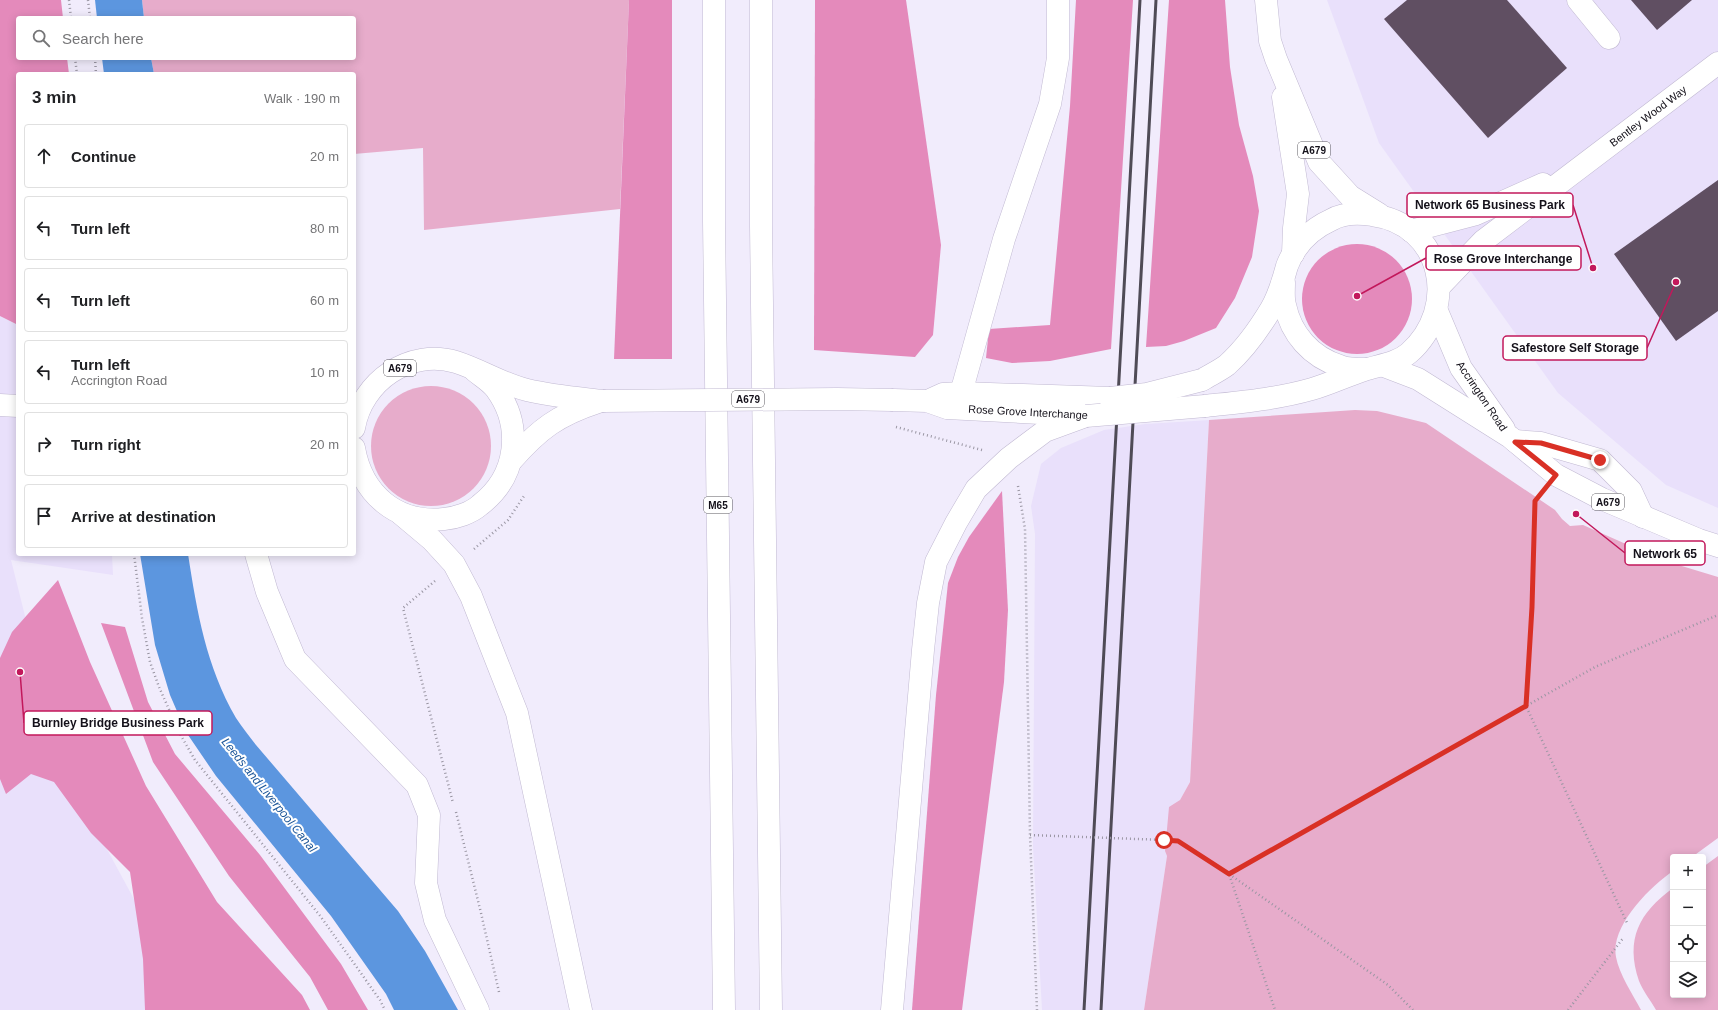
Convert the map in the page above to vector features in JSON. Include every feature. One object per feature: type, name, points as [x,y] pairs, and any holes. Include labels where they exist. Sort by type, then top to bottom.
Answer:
[{"type":"main road","name":"M65","points":[[714,0],[714,221],[724,1010]]},
{"type":"main road","points":[[761,0],[761,250],[770,1010]]},
{"type":"main road","points":[[960,400],[1004,239],[1050,104],[1058,58],[1058,0]]},
{"type":"main road","name":"A679","points":[[1266,0],[1270,41],[1319,162],[1350,196],[1384,216]]},
{"type":"main road","points":[[1578,0],[1609,38]]},
{"type":"main road","name":"A679","points":[[1276,59],[1298,194],[1293,254]]},
{"type":"main road","name":"Bentley Wood Way","points":[[1440,287],[1483,241],[1577,168],[1718,64]]},
{"type":"main road","name":"Bentley Wood Way","points":[[1412,231],[1476,214],[1577,168]]},
{"type":"main road","name":"Rose Grove Interchange","points":[[356,418],[358,407],[370,391],[379,380],[391,371],[415,361],[435,359],[456,362],[504,384],[527,390],[558,396],[603,400],[837,399],[927,401],[943,394],[960,400],[1086,416],[1258,400],[1311,389],[1375,368],[1408,354],[1426,335],[1437,311],[1440,287],[1435,266],[1426,247],[1412,231],[1398,222],[1384,216],[1358,213],[1332,219],[1309,233],[1293,254],[1284,280],[1272,307],[1258,330],[1243,349],[1226,366],[1202,380],[1147,394],[1110,398],[960,400]]},
{"type":"main road","name":"Rose Grove Interchange","points":[[1284,280],[1284,304],[1292,327],[1305,346],[1325,360],[1341,367],[1375,368]]},
{"type":"main road","name":"Accrington Road","points":[[1437,311],[1461,368],[1512,439]]},
{"type":"main road","name":"Accrington Road","points":[[1375,368],[1418,379],[1512,439],[1556,475],[1602,499],[1699,540],[1718,546]]},
{"type":"main road","name":"Rose Grove Interchange","points":[[475,371],[495,388],[508,410],[514,435],[511,461]]},
{"type":"main road","name":"Rose Grove Interchange","points":[[356,459],[360,479],[382,502],[401,514],[428,520],[455,518],[480,506],[499,486],[511,461],[531,439],[556,419],[576,409],[603,400]]},
{"type":"main road","points":[[0,405],[16,406]]},
{"type":"main road","points":[[892,1010],[928,603],[936,562],[956,523],[976,489],[1009,458],[1045,431],[1086,416]]},
{"type":"main road","points":[[1512,439],[1541,443],[1600,460],[1631,491],[1643,517]]},
{"type":"main road","points":[[401,514],[432,540],[454,564],[471,596],[516,712],[581,1010]]},
{"type":"main road","points":[[257,556],[267,592],[295,659],[417,785],[429,815],[426,883],[435,920],[478,1010]]},
{"type":"path","points":[[69,0],[71,16]]},
{"type":"path","points":[[88,0],[90,16]]},
{"type":"path","points":[[75,60],[77,72]]},
{"type":"path","points":[[95,60],[96,72]]},
{"type":"path","points":[[890,425],[1009,458]]},
{"type":"path","points":[[1556,475],[1535,501],[1532,607],[1526,706],[1628,925]]},
{"type":"path","points":[[1021,482],[1017,488],[1025,529],[1030,835],[1037,1010]]},
{"type":"path","points":[[134,556],[142,618],[150,662],[159,687],[180,734],[195,760],[216,788],[321,917],[380,1000],[385,1010]]},
{"type":"path","points":[[403,608],[440,577]]},
{"type":"path","points":[[1229,874],[1595,667],[1718,615]]},
{"type":"path","points":[[1030,835],[1178,841],[1229,874],[1388,985],[1413,1010]]},
{"type":"path","points":[[1229,874],[1275,1010]]},
{"type":"path","points":[[1568,1010],[1624,937]]},
{"type":"shaded area","points":[[0,0],[61,0],[63,16],[16,16],[16,60],[67,60],[69,72],[16,72],[16,324],[0,316]]},
{"type":"shaded area","points":[[142,0],[629,0],[620,209],[424,230],[423,148],[356,154],[356,72],[154,72],[151,60],[356,60],[356,16],[144,16]]},
{"type":"shaded area","points":[[629,0],[672,0],[672,359],[614,359]]},
{"type":"shaded area","points":[[815,0],[906,0],[941,245],[933,335],[915,357],[814,350]]},
{"type":"shaded area","points":[[1076,0],[1133,0],[1111,349],[1050,361],[1012,363],[986,358],[989,329],[1050,325],[1070,106]]},
{"type":"shaded area","points":[[1169,0],[1225,0],[1230,67],[1239,125],[1253,176],[1259,211],[1252,257],[1235,298],[1216,328],[1184,341],[1166,346],[1146,347]]},
{"type":"shaded area","points":[[1327,0],[1718,0],[1718,508],[1666,485],[1558,393],[1379,143]]},
{"type":"shaded area","points":[[1357,244],[1378,248],[1388,253],[1396,260],[1403,268],[1408,278],[1412,299],[1408,320],[1403,330],[1396,338],[1388,345],[1378,350],[1357,354],[1336,350],[1326,345],[1318,338],[1311,330],[1306,320],[1302,299],[1306,278],[1311,268],[1318,260],[1326,253],[1336,248]]},
{"type":"shaded area","points":[[0,316],[16,324],[16,556],[112,556],[113,575],[11,560],[63,768],[194,1010],[0,1010]]},
{"type":"shaded area","points":[[431,386],[443,387],[454,391],[464,396],[473,404],[481,413],[486,423],[490,434],[490,458],[486,469],[481,479],[473,488],[464,496],[454,501],[443,505],[431,506],[419,505],[408,501],[398,496],[389,488],[381,479],[376,469],[372,458],[371,446],[372,434],[376,423],[381,413],[389,404],[398,396],[408,391],[419,387]]},
{"type":"shaded area","points":[[1355,410],[1377,411],[1426,423],[1555,510],[1570,526],[1583,525],[1662,560],[1718,577],[1718,838],[1696,854],[1670,854],[1670,873],[1643,897],[1625,920],[1619,933],[1616,945],[1616,957],[1618,964],[1641,1010],[1144,1010],[1167,856],[1165,851],[1169,807],[1180,800],[1190,782],[1209,420]]},
{"type":"shaded area","points":[[1209,420],[1190,782],[1180,800],[1165,851],[1167,856],[1144,1010],[1042,1010],[1033,846],[1035,534],[1031,506],[1041,464],[1061,448],[1104,430],[1145,424]]},
{"type":"shaded area","points":[[1002,491],[1008,610],[1004,682],[962,1010],[912,1010],[936,695],[948,583],[958,557],[969,537]]},
{"type":"shaded area","points":[[58,580],[90,662],[146,786],[217,902],[302,995],[310,1010],[145,1010],[143,959],[130,872],[91,833],[54,782],[31,774],[6,794],[0,779],[0,658],[12,632]]},
{"type":"shaded area","points":[[101,623],[125,627],[148,702],[175,754],[260,855],[341,964],[368,1010],[328,1010],[310,977],[229,876],[153,762]]},
{"type":"shaded area","points":[[1718,856],[1718,1010],[1656,1010],[1639,981],[1635,966],[1634,952],[1638,928],[1651,907],[1670,890],[1670,998],[1706,998],[1706,865]]},
{"type":"water","points":[[95,0],[142,0],[144,16],[97,16]]},
{"type":"water","points":[[102,60],[151,60],[154,72],[104,72]]},
{"type":"water","name":"Leeds and Liverpool Canal","points":[[140,556],[188,556],[199,618],[210,659],[217,679],[236,718],[256,745],[398,911],[425,951],[458,1010],[394,1010],[386,994],[331,916],[216,776],[186,732],[170,695],[155,645]]},
{"type":"building","points":[[1407,0],[1507,0],[1567,68],[1488,138],[1384,19]]},
{"type":"building","points":[[1631,0],[1692,0],[1657,30]]},
{"type":"building","points":[[1718,180],[1718,311],[1676,341],[1614,254]]},
{"type":"railway","points":[[1084,1010],[1140,0]]},
{"type":"railway","points":[[1101,1010],[1156,0]]},
{"type":"place","name":"Network 65 Business Park","points":[[1593,268]]},
{"type":"place","name":"Safestore Self Storage","points":[[1676,282]]},
{"type":"place","name":"Rose Grove Interchange","points":[[1357,296]]},
{"type":"place","name":"Network 65","points":[[1576,514]]},
{"type":"place","name":"Burnley Bridge Business Park","points":[[20,672]]},
{"type":"route","points":[[1164,840],[1178,841],[1229,874],[1526,706],[1532,607],[1535,501],[1556,475],[1515,442],[1541,443],[1564,448],[1600,460]]}]
